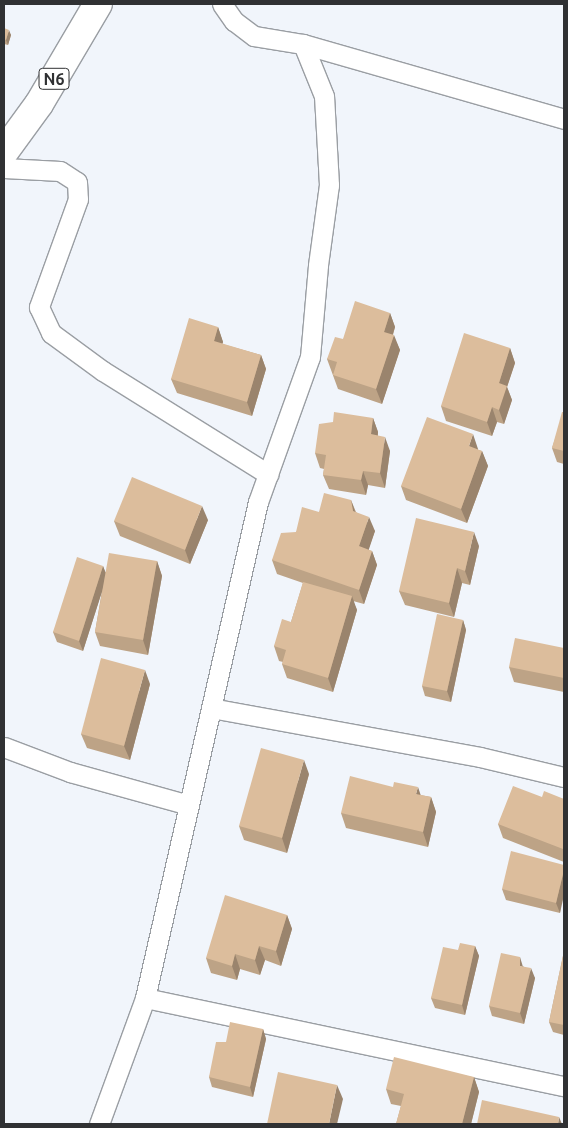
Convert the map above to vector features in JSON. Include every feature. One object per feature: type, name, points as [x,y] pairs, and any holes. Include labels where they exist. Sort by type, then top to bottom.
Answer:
[{"type":"main road","name":"N6","points":[[4,152],[39,104],[98,4]]},
{"type":"street","points":[[222,4],[234,22],[254,36],[303,44],[564,119]]},
{"type":"street","points":[[98,1124],[145,998],[258,502],[310,357],[318,265],[329,185],[324,96],[303,44]]},
{"type":"street","points":[[4,168],[60,170],[77,182],[78,199],[40,307],[51,333],[104,371],[268,474]]},
{"type":"street","points":[[210,708],[480,757],[564,777]]},
{"type":"street","points":[[4,747],[70,772],[189,805]]},
{"type":"street","points":[[145,998],[564,1086]]},
{"type":"building","points":[[4,28],[9,30],[6,40],[4,39]]},
{"type":"building","points":[[355,301],[390,313],[384,332],[394,335],[376,389],[333,375],[337,362],[327,359],[335,337],[343,339]]},
{"type":"building","points":[[189,318],[218,327],[214,341],[261,355],[247,402],[171,379]]},
{"type":"building","points":[[464,333],[510,348],[499,383],[507,386],[499,410],[492,407],[487,422],[441,406]]},
{"type":"building","points":[[334,412],[373,418],[371,434],[385,437],[380,473],[363,471],[361,480],[323,475],[326,455],[315,453],[319,424],[333,422]]},
{"type":"building","points":[[562,412],[564,412],[564,451],[552,448]]},
{"type":"building","points":[[427,417],[473,434],[469,446],[482,451],[461,509],[401,486]]},
{"type":"building","points":[[132,477],[202,506],[185,550],[114,521]]},
{"type":"building","points":[[324,493],[351,500],[353,511],[369,517],[359,546],[372,551],[359,590],[272,560],[281,533],[296,532],[302,507],[319,512]]},
{"type":"building","points":[[416,518],[474,532],[465,571],[457,568],[449,603],[399,591]]},
{"type":"building","points":[[109,553],[157,561],[143,640],[95,632]]},
{"type":"building","points":[[77,557],[103,566],[79,641],[53,632]]},
{"type":"building","points":[[303,582],[352,596],[328,678],[282,664],[286,650],[274,646],[282,619],[291,622]]},
{"type":"building","points":[[437,614],[463,620],[447,691],[422,686]]},
{"type":"building","points":[[515,638],[564,648],[564,678],[509,667]]},
{"type":"building","points":[[101,658],[145,670],[124,746],[81,734]]},
{"type":"building","points":[[261,748],[304,760],[282,838],[239,826]]},
{"type":"building","points":[[350,776],[393,787],[394,782],[418,787],[416,794],[431,797],[423,832],[341,813]]},
{"type":"building","points":[[513,786],[542,797],[544,791],[564,799],[563,849],[498,824]]},
{"type":"building","points":[[511,851],[564,865],[556,903],[502,889]]},
{"type":"building","points":[[225,895],[287,915],[276,951],[259,946],[255,960],[235,954],[232,966],[206,958]]},
{"type":"building","points":[[460,943],[475,946],[462,1005],[431,998],[443,947],[458,950]]},
{"type":"building","points":[[564,951],[564,1025],[549,1022]]},
{"type":"building","points":[[501,953],[520,957],[520,966],[531,968],[520,1013],[489,1006]]},
{"type":"building","points":[[230,1022],[263,1029],[250,1087],[209,1077],[216,1042],[226,1042]]},
{"type":"building","points":[[394,1057],[474,1077],[462,1124],[396,1124],[404,1094],[386,1089]]},
{"type":"building","points":[[278,1072],[337,1085],[329,1124],[267,1124]]},
{"type":"building","points":[[482,1100],[559,1117],[558,1124],[477,1124]]}]
